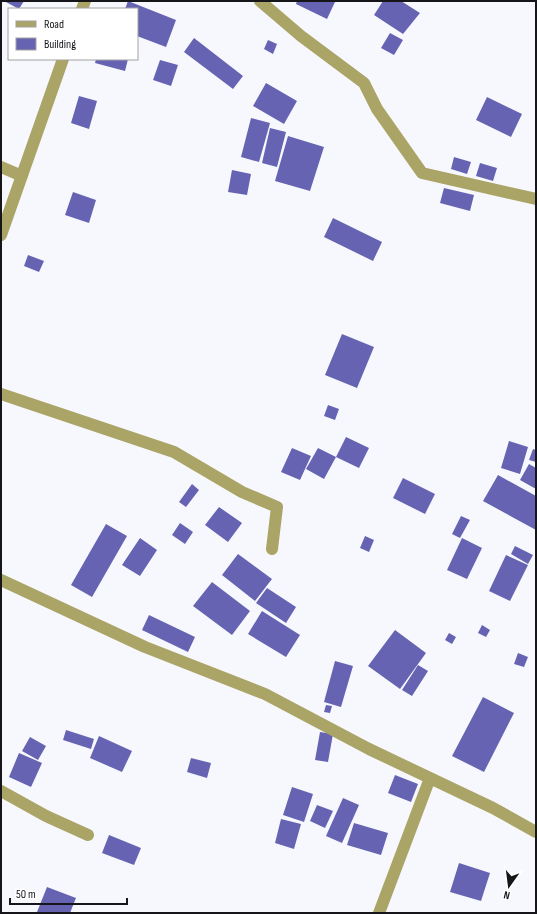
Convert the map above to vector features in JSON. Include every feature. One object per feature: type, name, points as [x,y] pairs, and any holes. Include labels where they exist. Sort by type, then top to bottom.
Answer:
[{"type":"street","points":[[260,1],[301,36],[364,83],[377,109],[422,173],[536,199]]},
{"type":"street","points":[[1,235],[63,60]]},
{"type":"street","points":[[1,167],[22,176]]},
{"type":"street","points":[[1,394],[174,452],[242,492],[277,507],[272,549]]},
{"type":"street","points":[[1,580],[145,646],[265,694],[369,749],[493,808],[536,832]]},
{"type":"street","points":[[379,913],[430,778]]},
{"type":"street","points":[[1,791],[46,816],[88,835]]},
{"type":"building","points":[[4,1],[24,1],[20,8]]},
{"type":"building","points":[[128,1],[176,20],[166,47],[138,36],[138,8],[125,8]]},
{"type":"building","points":[[297,1],[335,2],[327,19],[296,4]]},
{"type":"building","points":[[383,1],[401,1],[420,13],[403,34],[374,15]]},
{"type":"building","points":[[390,33],[403,40],[394,55],[381,48]]},
{"type":"building","points":[[194,38],[243,76],[233,89],[184,52]]},
{"type":"building","points":[[268,40],[277,44],[273,54],[264,49]]},
{"type":"building","points":[[96,60],[128,60],[125,71],[95,63]]},
{"type":"building","points":[[160,60],[178,65],[171,86],[153,80]]},
{"type":"building","points":[[266,83],[297,101],[284,124],[253,106]]},
{"type":"building","points":[[79,96],[97,101],[89,129],[71,123]]},
{"type":"building","points":[[487,97],[522,114],[511,137],[476,120]]},
{"type":"building","points":[[251,118],[270,123],[259,162],[241,157]]},
{"type":"building","points":[[270,128],[286,132],[277,167],[262,163]]},
{"type":"building","points":[[288,136],[324,147],[310,191],[275,181]]},
{"type":"building","points":[[454,157],[471,162],[467,174],[451,169]]},
{"type":"building","points":[[480,163],[497,168],[493,181],[476,176]]},
{"type":"building","points":[[232,170],[251,174],[247,195],[228,192]]},
{"type":"building","points":[[444,188],[474,195],[470,211],[440,203]]},
{"type":"building","points":[[73,192],[96,200],[89,223],[65,215]]},
{"type":"building","points":[[333,218],[382,242],[373,261],[324,237]]},
{"type":"building","points":[[28,255],[44,261],[39,272],[24,266]]},
{"type":"building","points":[[342,334],[374,347],[357,388],[325,375]]},
{"type":"building","points":[[328,405],[339,409],[335,420],[324,416]]},
{"type":"building","points":[[346,437],[369,448],[359,468],[336,457]]},
{"type":"building","points":[[509,441],[528,447],[520,474],[501,468]]},
{"type":"building","points":[[292,448],[311,456],[300,480],[281,472]]},
{"type":"building","points":[[318,448],[336,457],[324,479],[306,469]]},
{"type":"building","points":[[533,449],[536,450],[536,462],[529,460]]},
{"type":"building","points":[[529,464],[536,468],[536,489],[520,480]]},
{"type":"building","points":[[498,475],[536,496],[536,530],[483,501]]},
{"type":"building","points":[[403,478],[435,494],[425,514],[393,498]]},
{"type":"building","points":[[192,484],[199,490],[186,507],[179,502]]},
{"type":"building","points":[[219,507],[242,523],[228,542],[205,525]]},
{"type":"building","points":[[461,516],[470,520],[460,538],[452,534]]},
{"type":"building","points":[[180,523],[193,532],[185,544],[172,535]]},
{"type":"building","points":[[106,524],[127,536],[92,597],[71,585]]},
{"type":"building","points":[[365,536],[374,540],[369,552],[360,548]]},
{"type":"building","points":[[140,538],[157,550],[140,576],[122,565]]},
{"type":"building","points":[[462,538],[482,548],[467,579],[447,570]]},
{"type":"building","points":[[515,546],[533,555],[528,564],[511,554]]},
{"type":"building","points":[[238,554],[272,579],[255,601],[222,575]]},
{"type":"building","points":[[506,555],[528,565],[510,601],[489,591]]},
{"type":"building","points":[[212,582],[250,611],[232,635],[193,606]]},
{"type":"building","points":[[267,588],[296,607],[286,623],[256,603]]},
{"type":"building","points":[[262,611],[300,635],[286,657],[248,634]]},
{"type":"building","points":[[149,615],[195,637],[188,652],[142,630]]},
{"type":"building","points":[[482,625],[490,630],[486,637],[478,633]]},
{"type":"building","points":[[395,630],[426,653],[400,689],[368,666]]},
{"type":"building","points":[[449,633],[456,637],[452,644],[445,640]]},
{"type":"building","points":[[518,653],[528,657],[524,667],[514,664]]},
{"type":"building","points":[[335,661],[353,666],[341,707],[324,702]]},
{"type":"building","points":[[418,665],[428,671],[412,696],[402,690]]},
{"type":"building","points":[[483,697],[514,713],[484,772],[452,756]]},
{"type":"building","points":[[326,705],[332,706],[330,713],[324,712]]},
{"type":"building","points":[[66,730],[94,739],[91,749],[63,740]]},
{"type":"building","points":[[320,732],[333,734],[328,762],[315,760]]},
{"type":"building","points":[[99,736],[132,751],[122,772],[90,758]]},
{"type":"building","points":[[30,737],[46,746],[38,760],[22,751]]},
{"type":"building","points":[[19,753],[42,763],[31,787],[9,777]]},
{"type":"building","points":[[191,758],[211,763],[207,778],[187,772]]},
{"type":"building","points":[[395,775],[418,784],[411,802],[388,793]]},
{"type":"building","points":[[292,787],[313,794],[304,822],[283,815]]},
{"type":"building","points":[[343,798],[359,805],[342,843],[326,836]]},
{"type":"building","points":[[317,805],[333,811],[325,828],[310,821]]},
{"type":"building","points":[[281,819],[301,824],[294,849],[275,843]]},
{"type":"building","points":[[354,823],[388,833],[381,855],[347,845]]},
{"type":"building","points":[[109,835],[141,848],[134,865],[102,853]]},
{"type":"building","points":[[459,863],[490,873],[481,901],[450,892]]},
{"type":"building","points":[[47,887],[76,898],[70,913],[37,912]]}]
